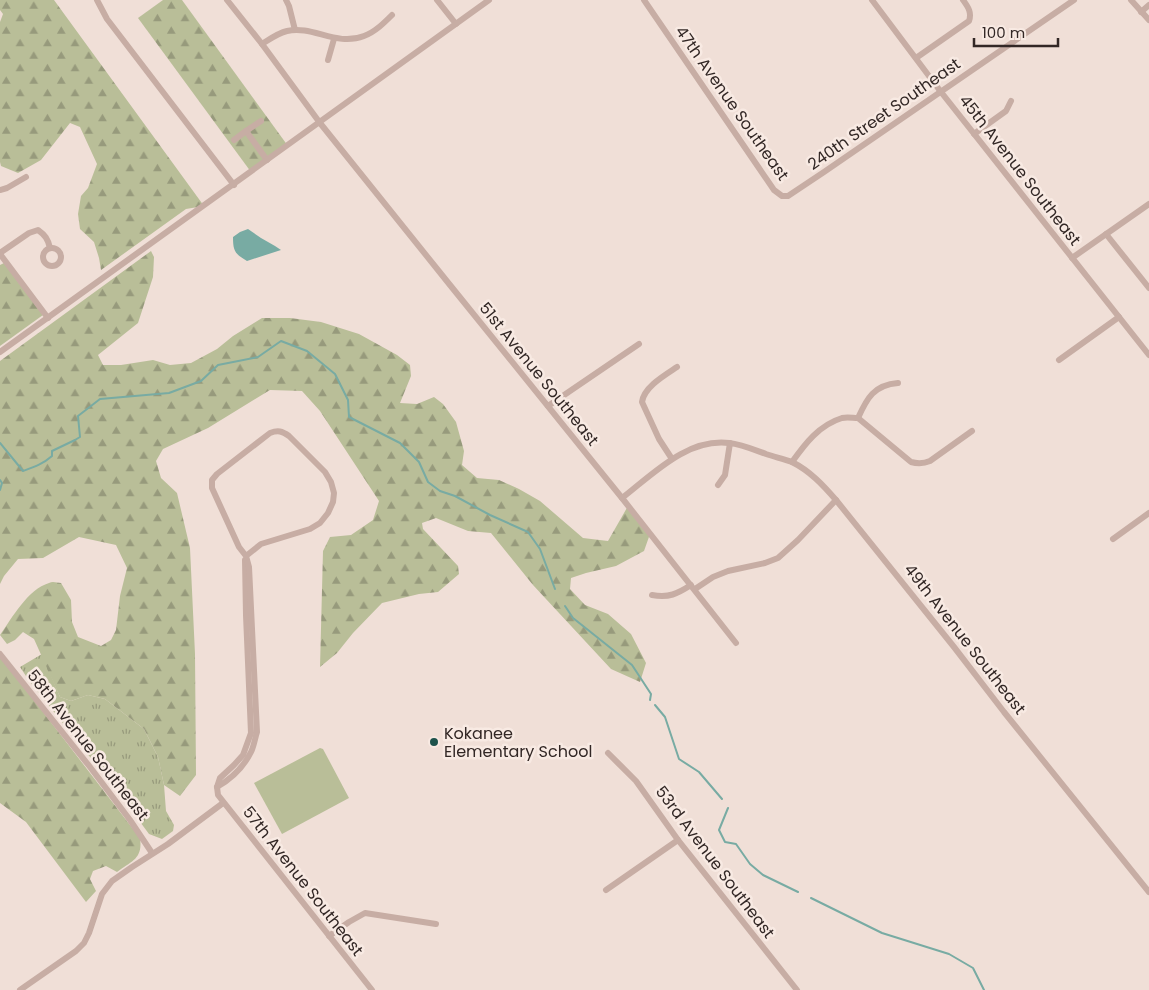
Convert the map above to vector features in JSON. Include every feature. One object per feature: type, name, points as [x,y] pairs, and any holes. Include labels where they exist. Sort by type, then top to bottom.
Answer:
[{"type":"street","points":[[97,0],[107,19],[234,184]]},
{"type":"street","name":"51st Avenue Southeast","points":[[227,0],[320,123],[622,498],[736,643]]},
{"type":"street","points":[[286,0],[290,6],[295,30]]},
{"type":"street","points":[[437,0],[456,24]]},
{"type":"street","points":[[0,352],[489,0]]},
{"type":"street","name":"47th Avenue Southeast","points":[[644,0],[774,190],[782,196]]},
{"type":"street","name":"45th Avenue Southeast","points":[[872,0],[941,92],[1149,355]]},
{"type":"street","points":[[916,58],[968,21],[971,16],[970,10],[963,0]]},
{"type":"street","name":"240th Street Southeast","points":[[782,196],[794,193],[1074,0]]},
{"type":"street","points":[[1131,0],[1149,20]]},
{"type":"street","points":[[1141,12],[1149,5]]},
{"type":"street","points":[[262,44],[280,34],[295,30],[334,39],[347,40],[363,37],[380,26],[392,15]]},
{"type":"street","points":[[328,60],[334,39]]},
{"type":"street","points":[[974,134],[1006,111],[1011,101]]},
{"type":"street","points":[[234,140],[261,121]]},
{"type":"street","points":[[246,131],[267,160]]},
{"type":"street","points":[[0,190],[26,178]]},
{"type":"street","points":[[1072,258],[1149,204]]},
{"type":"street","points":[[48,318],[0,253],[29,233],[38,230],[48,240],[50,248]]},
{"type":"street","points":[[1106,234],[1149,288]]},
{"type":"street","points":[[1059,360],[1119,317]]},
{"type":"street","points":[[548,406],[639,344]]},
{"type":"street","points":[[672,459],[659,440],[642,402],[647,390],[677,367]]},
{"type":"street","points":[[858,418],[866,400],[875,392],[887,384],[898,383]]},
{"type":"street","points":[[792,462],[810,438],[822,428],[844,418],[858,418],[911,462],[917,464],[930,461],[972,431]]},
{"type":"street","name":"57th Avenue Southeast","points":[[246,556],[261,544],[310,530],[320,523],[328,513],[333,502],[332,483],[326,472],[289,436],[277,430],[270,433],[217,474],[212,480],[212,488],[239,547],[246,556],[249,567],[249,620],[257,732],[251,751],[239,768],[224,783],[217,787],[218,795],[372,990]]},
{"type":"street","points":[[622,498],[672,459],[698,446],[713,443],[730,443],[725,475],[718,485]]},
{"type":"street","name":"49th Avenue Southeast","points":[[730,443],[792,462],[810,473],[822,484],[1149,892]]},
{"type":"street","points":[[652,595],[664,597],[693,587],[728,571],[765,563],[778,558],[836,500]]},
{"type":"street","points":[[1113,539],[1149,513]]},
{"type":"street","name":"58th Avenue Southeast","points":[[0,654],[90,767],[130,820],[152,854]]},
{"type":"street","name":"53rd Avenue Southeast","points":[[608,753],[636,781],[678,840],[797,990]]},
{"type":"street","points":[[20,990],[76,951],[84,943],[89,934],[98,902],[107,887],[119,876],[168,844],[223,803]]},
{"type":"street","points":[[606,890],[678,840]]},
{"type":"street","points":[[329,936],[348,922],[365,913],[436,924]]},
{"type":"green space","points":[[0,0],[54,0],[204,206],[186,209],[101,270],[94,242],[80,229],[78,214],[81,196],[88,188],[97,164],[80,127],[70,123],[41,160],[18,173],[1,166],[0,22],[3,14],[0,10]]},
{"type":"green space","points":[[163,0],[182,0],[288,146],[251,172],[138,18]]},
{"type":"green space","points":[[151,251],[154,257],[153,277],[138,323],[98,355],[103,365],[121,365],[153,360],[170,365],[191,363],[217,349],[233,336],[262,318],[290,318],[321,322],[359,334],[397,355],[410,365],[411,376],[400,403],[417,404],[434,397],[443,404],[456,422],[464,451],[462,465],[477,478],[499,480],[519,489],[540,501],[583,538],[608,541],[628,506],[650,534],[644,551],[616,566],[571,578],[570,589],[585,605],[608,614],[631,634],[646,663],[640,682],[611,669],[533,585],[491,533],[468,531],[436,518],[422,523],[423,529],[458,566],[459,574],[438,592],[419,594],[382,603],[337,653],[320,667],[323,551],[330,537],[351,535],[373,520],[379,501],[320,411],[302,391],[270,390],[208,428],[163,449],[156,461],[161,478],[177,493],[190,548],[195,654],[196,775],[180,796],[164,785],[158,757],[144,729],[105,699],[88,695],[71,701],[60,697],[34,639],[23,632],[15,640],[7,644],[0,635],[15,613],[34,591],[50,582],[55,582],[61,583],[71,600],[72,622],[78,637],[101,646],[111,640],[116,630],[120,596],[127,568],[116,545],[79,537],[43,558],[18,559],[0,584],[0,361]]},
{"type":"green space","points":[[4,263],[43,315],[0,346],[0,265]]},
{"type":"green space","points":[[42,654],[60,697],[71,701],[88,695],[105,699],[144,729],[158,757],[164,785],[166,811],[174,825],[173,831],[162,839],[149,834],[20,667]]},
{"type":"green space","points":[[0,656],[140,838],[140,851],[135,859],[127,865],[117,872],[106,866],[93,871],[90,879],[96,891],[86,902],[26,822],[0,803]]},
{"type":"green space","points":[[320,748],[323,749],[349,798],[282,834],[254,783]]},
{"type":"water","points":[[248,229],[281,250],[247,261],[243,259],[236,252],[233,237]]},
{"type":"waterway","points":[[0,443],[23,471],[35,467],[52,456],[52,451],[80,437],[78,416],[100,399],[169,393],[201,381],[218,365],[258,357],[281,341],[307,351],[335,374],[348,400],[349,417],[400,443],[419,462],[428,482],[440,491],[455,496],[490,515],[528,532],[540,549],[555,589]]},
{"type":"waterway","points":[[0,480],[2,483],[0,490]]},
{"type":"waterway","points":[[565,606],[573,618],[632,665],[651,694],[650,700]]},
{"type":"waterway","points":[[655,705],[665,717],[679,759],[699,772],[722,799]]},
{"type":"waterway","points":[[728,808],[719,830],[725,842],[736,844],[750,864],[763,875],[798,892]]},
{"type":"waterway","points":[[811,898],[882,933],[949,954],[973,968],[984,990]]},
{"type":"place","name":"Kokanee Elementary School","points":[[434,742]]}]
